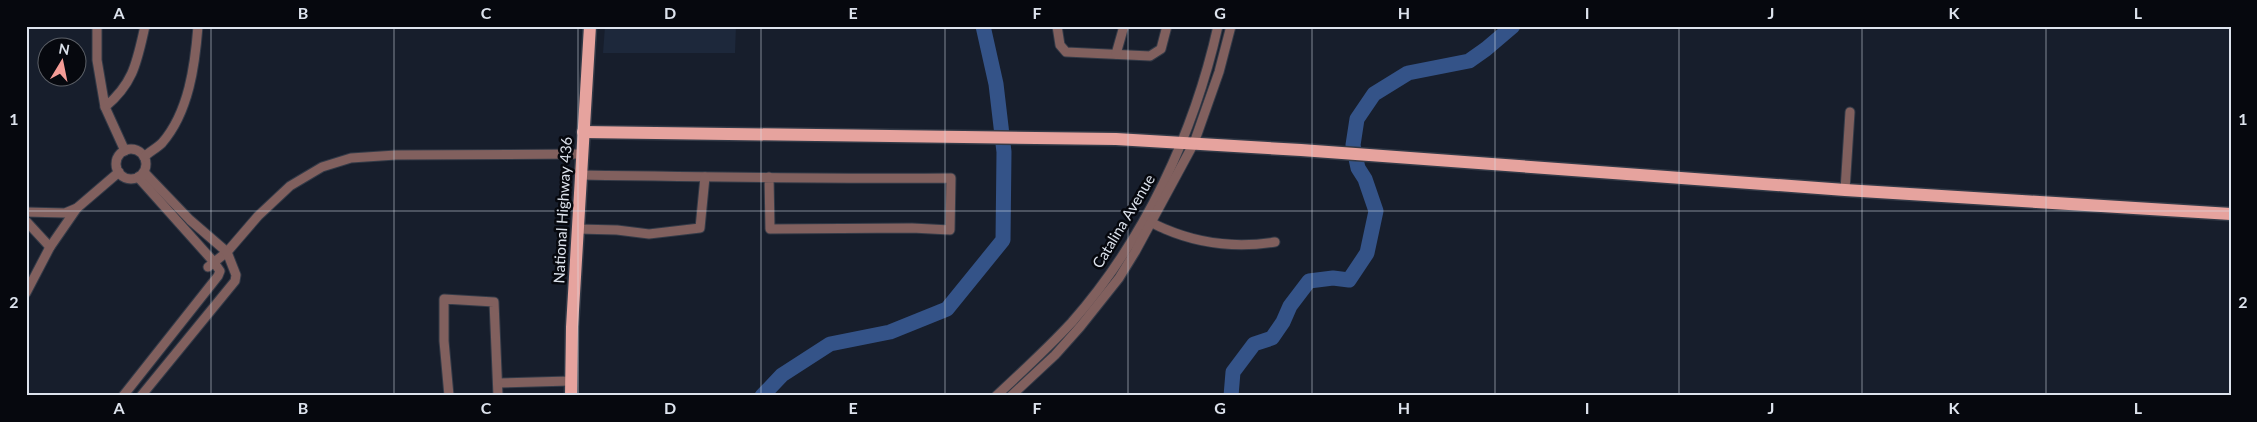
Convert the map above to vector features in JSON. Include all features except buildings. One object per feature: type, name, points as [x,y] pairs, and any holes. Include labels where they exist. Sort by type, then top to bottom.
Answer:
[{"type":"main road","name":"National Highway 436","points":[[571,396],[570,381],[590,26]]},
{"type":"main road","points":[[584,132],[1060,138],[1188,143],[1845,190],[2231,214]]},
{"type":"street","points":[[97,26],[97,60],[105,107],[125,151]]},
{"type":"street","points":[[105,107],[118,96],[129,81],[145,26]]},
{"type":"street","points":[[144,156],[162,143],[181,113],[196,52],[198,26]]},
{"type":"street","points":[[1057,26],[1060,45],[1063,50],[1116,54],[1155,54],[1161,48],[1167,26]]},
{"type":"street","points":[[1116,54],[1124,26]]},
{"type":"street","name":"Catalina Avenue","points":[[996,396],[1047,348],[1073,320],[1110,272],[1146,214],[1188,143],[1209,68],[1218,26]]},
{"type":"street","name":"Catalina Avenue","points":[[1011,396],[1055,355],[1101,302],[1123,272],[1152,223],[1188,143],[1219,72],[1231,26]]},
{"type":"street","points":[[1845,190],[1850,112]]},
{"type":"street","points":[[134,150],[144,156],[146,164],[141,175],[126,178],[119,172],[117,160],[125,151],[134,150]]},
{"type":"street","points":[[210,264],[227,252],[258,216],[290,186],[322,166],[351,158],[396,155],[582,154]]},
{"type":"street","points":[[26,293],[30,276],[77,208],[119,172]]},
{"type":"street","points":[[141,175],[227,252],[236,275],[235,281],[141,396]]},
{"type":"street","points":[[123,396],[218,276],[219,268],[210,264],[141,175]]},
{"type":"street","points":[[581,175],[769,177],[835,179],[951,178],[950,230],[912,228],[770,230],[769,177]]},
{"type":"street","points":[[578,229],[617,230],[648,234],[700,228],[704,177]]},
{"type":"street","points":[[26,212],[65,213],[77,208]]},
{"type":"street","points":[[1146,214],[1152,223],[1191,238],[1217,244],[1256,245],[1275,242]]},
{"type":"street","points":[[26,221],[50,247]]},
{"type":"street","points":[[191,238],[203,230]]},
{"type":"street","points":[[449,396],[444,341],[444,299],[494,302],[498,396]]},
{"type":"street","points":[[498,383],[570,381]]},
{"type":"shaded area","points":[[605,26],[736,26],[735,53],[603,53]]},
{"type":"waterway","points":[[762,396],[782,375],[830,344],[890,332],[947,309],[1003,240],[1004,152],[996,84],[983,26]]},
{"type":"waterway","points":[[1231,396],[1233,372],[1254,344],[1272,338],[1283,322],[1290,306],[1309,281],[1333,278],[1349,280],[1367,253],[1376,211],[1365,179],[1358,168],[1353,145],[1357,119],[1374,94],[1408,73],[1469,61],[1513,26]]}]
